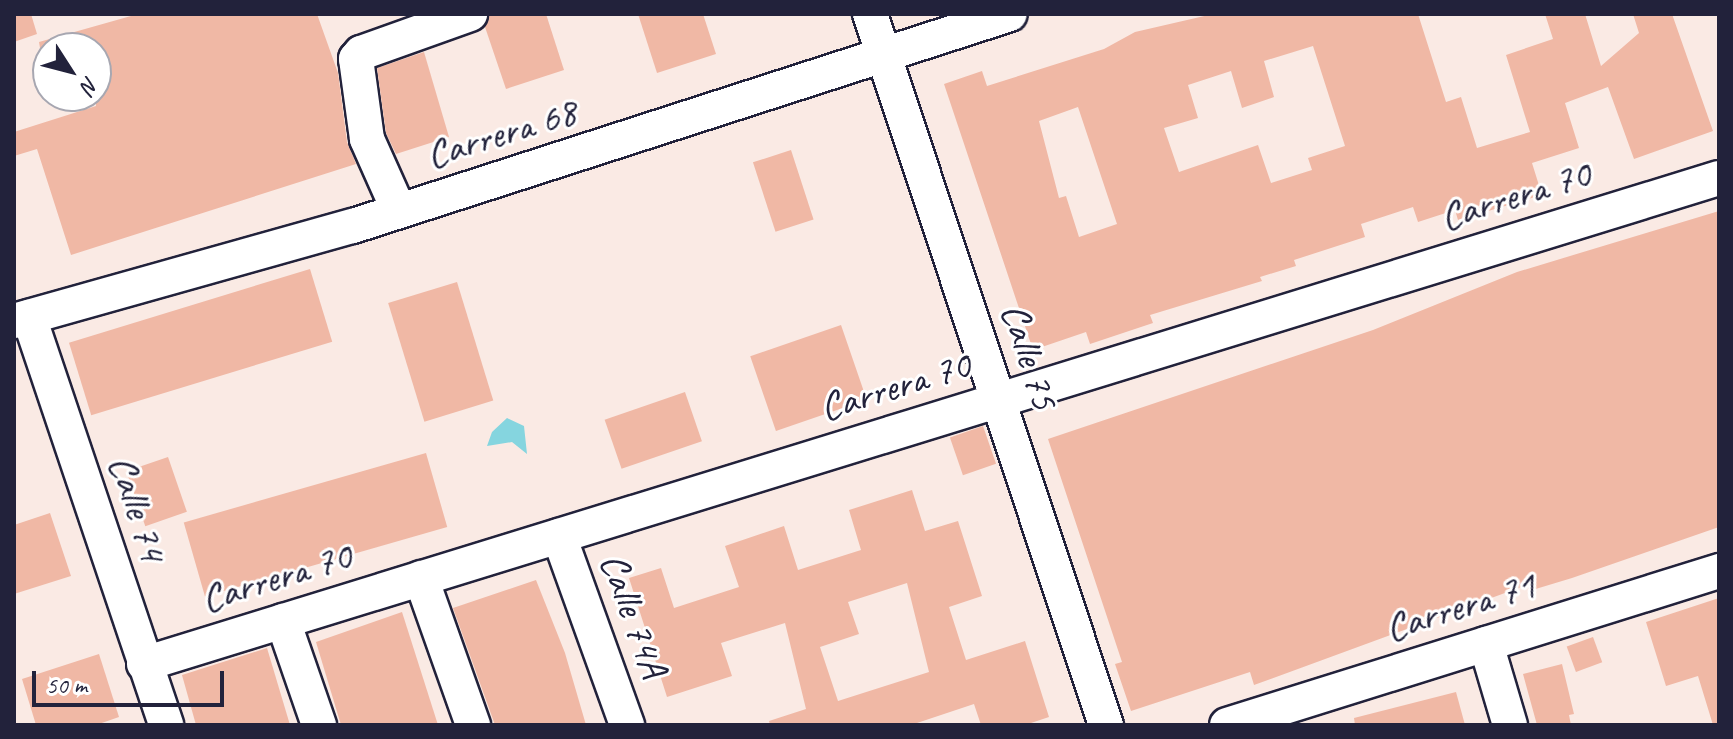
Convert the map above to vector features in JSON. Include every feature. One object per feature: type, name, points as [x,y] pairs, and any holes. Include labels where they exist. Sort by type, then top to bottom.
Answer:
[{"type":"street","points":[[399,211],[367,139],[356,59],[361,53],[470,14]]},
{"type":"street","name":"Calle 75","points":[[870,14],[1106,725]]},
{"type":"street","name":"Carrera 68","points":[[21,319],[399,211],[1010,14]]},
{"type":"street","name":"Carrera 70","points":[[144,664],[1719,178]]},
{"type":"street","name":"Calle 74","points":[[21,319],[166,725]]},
{"type":"street","name":"Calle 74A","points":[[559,536],[627,725]]},
{"type":"street","name":"Carrera 71","points":[[1227,725],[1305,713],[1486,644],[1719,571]]},
{"type":"street","points":[[421,578],[473,725]]},
{"type":"street","points":[[283,621],[319,725]]},
{"type":"street","points":[[1486,644],[1510,725]]},
{"type":"water","points":[[507,418],[524,426],[527,454],[512,442],[487,446],[492,432]]},
{"type":"building","points":[[14,14],[31,14],[36,32],[14,42]]},
{"type":"building","points":[[138,14],[317,14],[338,73],[347,142],[356,164],[71,255],[37,149],[14,156],[14,132],[77,112],[112,112],[112,32],[74,32]]},
{"type":"building","points":[[489,14],[546,14],[564,70],[506,89],[485,27]]},
{"type":"building","points":[[638,14],[703,14],[716,54],[657,73]]},
{"type":"building","points":[[1213,14],[1418,14],[1446,102],[1461,97],[1477,148],[1530,132],[1506,55],[1553,39],[1545,14],[1585,14],[1601,66],[1639,33],[1633,14],[1672,14],[1713,131],[1634,159],[1608,87],[1565,103],[1579,148],[1532,163],[1542,195],[1458,220],[1455,210],[1418,222],[1413,207],[1361,224],[1365,237],[1294,260],[1296,266],[1260,277],[1262,281],[1150,315],[1153,323],[1090,344],[1086,332],[1033,350],[944,84],[982,71],[987,86],[1104,49],[1135,32]],"holes":[[[1313,46],[1345,146],[1308,158],[1312,170],[1271,183],[1258,145],[1179,172],[1164,128],[1198,118],[1188,85],[1231,71],[1242,108],[1274,97],[1264,61]],[[1078,107],[1117,224],[1079,237],[1066,196],[1059,198],[1039,121]]]},
{"type":"building","points":[[424,52],[449,137],[396,154],[386,133],[377,68]]},
{"type":"building","points":[[791,150],[814,219],[776,232],[753,162]]},
{"type":"building","points":[[1719,211],[1719,527],[1529,591],[1527,585],[1254,685],[1250,672],[1131,711],[1115,664],[1122,662],[1048,439],[1373,330],[1517,272]]},
{"type":"building","points":[[310,269],[332,342],[91,415],[69,343]]},
{"type":"building","points":[[457,282],[493,401],[424,422],[388,303]]},
{"type":"building","points":[[841,325],[867,400],[776,431],[750,356]]},
{"type":"building","points":[[685,392],[702,441],[622,469],[605,420]]},
{"type":"building","points":[[983,426],[996,464],[963,475],[950,437]]},
{"type":"building","points":[[426,453],[447,527],[205,596],[184,522]]},
{"type":"building","points":[[168,457],[187,512],[145,526],[126,471]]},
{"type":"building","points":[[912,490],[925,531],[958,521],[982,596],[949,607],[966,660],[1025,641],[1049,717],[1025,725],[981,725],[974,704],[911,725],[770,725],[769,721],[806,709],[785,623],[721,643],[732,676],[667,697],[629,578],[661,568],[674,608],[739,587],[725,546],[784,526],[798,570],[861,550],[849,510]],"holes":[[[907,583],[929,672],[838,701],[820,647],[859,634],[848,602]]]},
{"type":"building","points":[[50,513],[71,576],[14,594],[14,525]]},
{"type":"building","points":[[536,580],[565,653],[586,725],[495,725],[453,608]]},
{"type":"building","points":[[1719,598],[1719,725],[1713,725],[1698,676],[1666,686],[1646,622]]},
{"type":"building","points":[[402,612],[438,725],[341,725],[316,642]]},
{"type":"building","points":[[1593,637],[1602,662],[1576,672],[1567,647]]},
{"type":"building","points":[[267,648],[290,725],[196,725],[182,675]]},
{"type":"building","points":[[99,654],[119,717],[96,725],[36,725],[22,679]]},
{"type":"building","points":[[1562,664],[1574,714],[1569,715],[1571,725],[1537,725],[1523,674]]},
{"type":"building","points":[[1456,692],[1465,725],[1355,725],[1354,718]]}]
